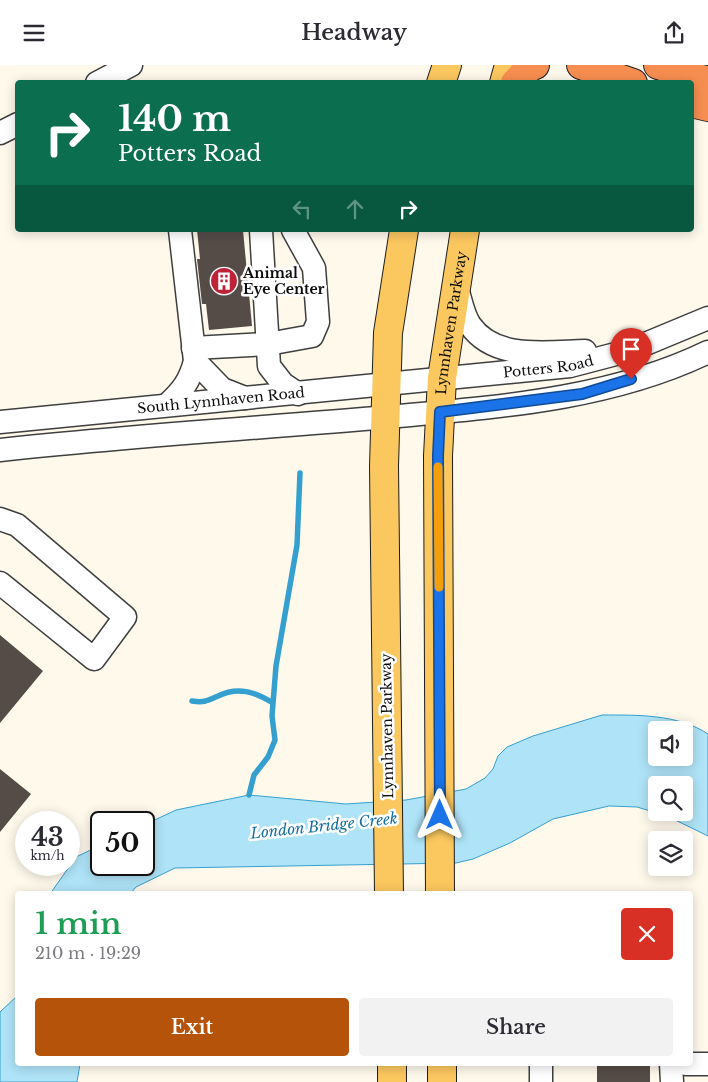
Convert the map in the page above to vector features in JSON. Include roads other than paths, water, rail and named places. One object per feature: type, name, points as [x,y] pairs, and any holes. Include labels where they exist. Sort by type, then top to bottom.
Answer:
[{"type":"highway","points":[[518,80],[535,65]]},
{"type":"highway","points":[[581,65],[624,80]]},
{"type":"highway","points":[[658,65],[708,81]]},
{"type":"highway","points":[[694,104],[708,107]]},
{"type":"main road","points":[[442,80],[447,65]]},
{"type":"main road","points":[[505,80],[510,65]]},
{"type":"main road","name":"Lynnhaven Parkway","points":[[390,891],[384,466],[385,417],[388,333],[404,232]]},
{"type":"main road","name":"Lynnhaven Parkway","points":[[440,891],[438,456],[442,377],[465,232]]},
{"type":"main road","points":[[392,1066],[392,1082]]},
{"type":"main road","points":[[442,1066],[442,1082]]},
{"type":"street","points":[[102,80],[130,65]]},
{"type":"street","points":[[0,133],[15,126]]},
{"type":"street","points":[[168,404],[183,391],[191,376],[194,355],[180,232]]},
{"type":"street","points":[[261,232],[269,366],[283,384],[298,394]]},
{"type":"street","points":[[194,355],[268,344],[312,335],[318,322],[314,268],[294,232]]},
{"type":"street","points":[[456,285],[469,325],[486,341],[520,353],[630,350]]},
{"type":"street","name":"Potters Road","points":[[442,377],[489,375],[570,366],[630,350],[708,318]]},
{"type":"street","points":[[0,451],[440,412],[582,394],[680,365],[708,352]]},
{"type":"street","points":[[194,355],[222,389],[246,399]]},
{"type":"street","name":"South Lynnhaven Road","points":[[0,422],[168,404],[298,394],[442,377]]},
{"type":"street","points":[[0,519],[17,525],[125,617],[94,659],[0,583]]},
{"type":"street","points":[[693,1064],[708,1064]]},
{"type":"street","points":[[541,1066],[541,1082]]},
{"type":"street","points":[[671,1066],[672,1082]]},
{"type":"water","name":"London Bridge Creek","points":[[602,715],[643,716],[678,721],[648,721],[648,766],[693,766],[693,726],[696,727],[708,734],[708,836],[677,821],[693,821],[693,776],[648,776],[648,810],[637,807],[609,806],[553,819],[510,843],[473,859],[456,863],[175,868],[136,887],[133,891],[52,891],[63,876],[80,876],[80,855],[90,850],[90,876],[155,876],[155,820],[176,810],[249,795],[346,804],[406,800],[466,789],[485,778],[493,769],[498,756],[507,747],[533,736]]},
{"type":"water","points":[[15,998],[15,1066],[80,1066],[77,1082],[0,1082],[0,1012]]},
{"type":"waterway","points":[[249,795],[254,775],[268,757],[275,740],[272,716],[276,666],[297,545],[300,473]]},
{"type":"waterway","points":[[192,701],[205,701],[225,693],[239,691],[253,693],[273,703]]},
{"type":"place","name":"Animal Eye Center","points":[[224,281]]}]
